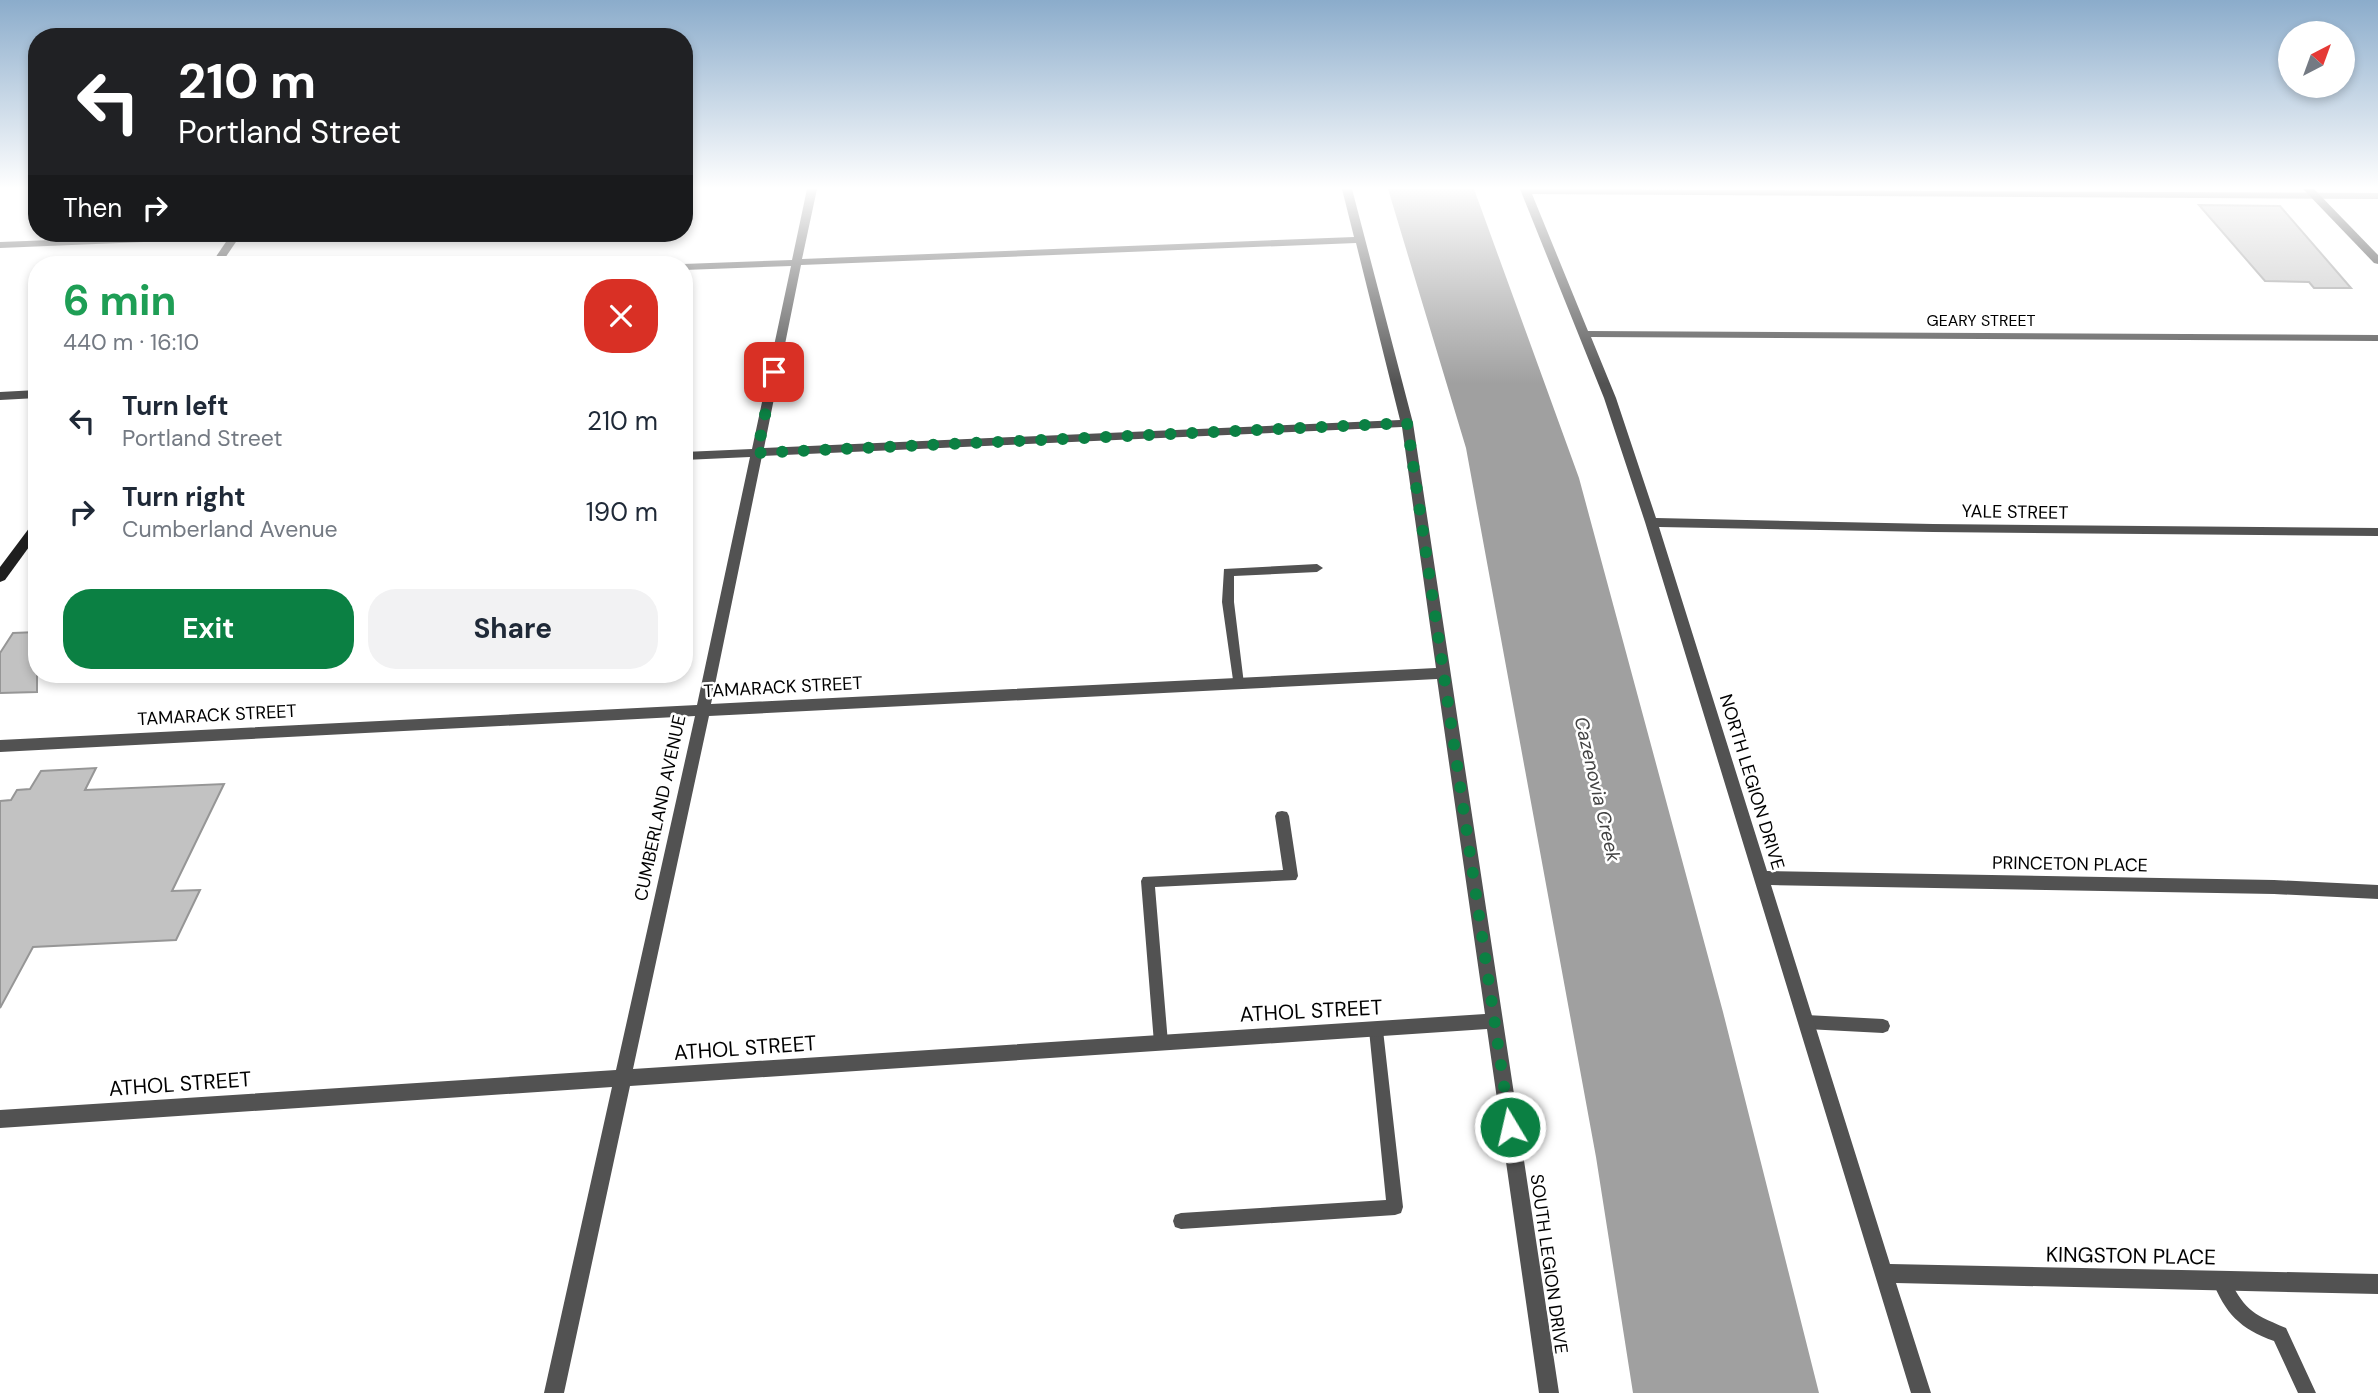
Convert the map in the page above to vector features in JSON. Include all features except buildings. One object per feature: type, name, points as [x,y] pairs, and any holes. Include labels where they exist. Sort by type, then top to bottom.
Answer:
[{"type":"main road","points":[[0,577],[28,544]]},
{"type":"street","name":"CUMBERLAND AVENUE","points":[[554,1393],[703,710],[799,254]]},
{"type":"street","points":[[693,267],[1018,254]]},
{"type":"street","name":"SOUTH LEGION DRIVE","points":[[1365,254],[1407,423],[1549,1393]]},
{"type":"street","name":"NORTH LEGION DRIVE","points":[[1551,254],[1610,398],[1651,522],[1921,1393]]},
{"type":"street","name":"GEARY STREET","points":[[1584,334],[2378,338]]},
{"type":"street","points":[[0,396],[28,394]]},
{"type":"street","points":[[693,456],[1407,423]]},
{"type":"street","name":"YALE STREET","points":[[1651,522],[1933,528],[2378,532]]},
{"type":"street","name":"TAMARACK STREET","points":[[0,746],[1443,673]]},
{"type":"street","name":"PRINCETON PLACE","points":[[1761,878],[2260,887],[2378,892]]},
{"type":"street","name":"ATHOL STREET","points":[[0,1119],[1494,1021]]},
{"type":"street","name":"KINGSTON PLACE","points":[[1884,1273],[2378,1284]]},
{"type":"lane","points":[[1238,684],[1228,602],[1228,572],[1317,568]]},
{"type":"lane","points":[[1161,1043],[1148,881],[1291,876],[1282,816]]},
{"type":"lane","points":[[1806,1022],[1882,1026]]},
{"type":"lane","points":[[1181,1221],[1395,1208],[1376,1030]]},
{"type":"lane","points":[[2220,1280],[2236,1309],[2252,1325],[2280,1334],[2307,1393]]},
{"type":"water","name":"Cazenovia Creek","points":[[1408,254],[1498,254],[1579,478],[1723,1012],[1819,1393],[1633,1393],[1596,1157],[1466,448]]},
{"type":"route","points":[[774,372],[757,453],[1407,423],[1510,1127]]}]
